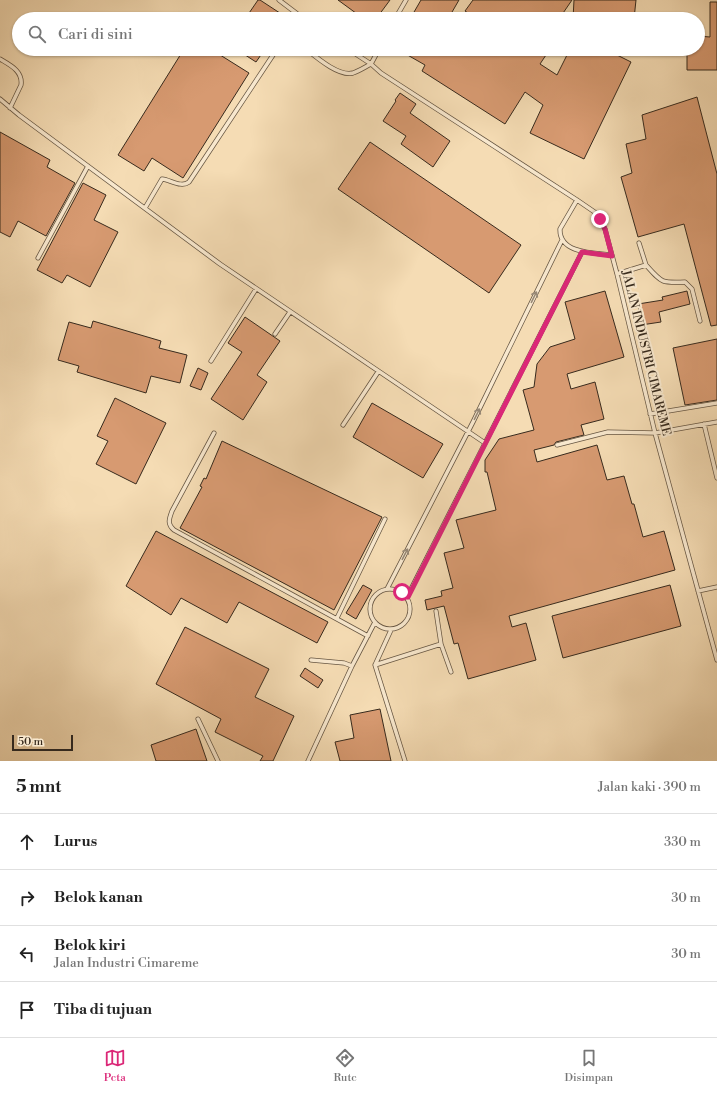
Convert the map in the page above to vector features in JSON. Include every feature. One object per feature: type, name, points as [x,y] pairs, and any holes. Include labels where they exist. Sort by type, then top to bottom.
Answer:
[{"type":"lane","points":[[279,0],[295,12]]},
{"type":"lane","points":[[399,12],[406,0]]},
{"type":"lane","points":[[145,208],[162,179],[181,185],[186,185],[189,182],[272,56]]},
{"type":"lane","points":[[314,56],[325,65],[352,74],[371,64],[375,56]]},
{"type":"lane","name":"JALAN INDUSTRI CIMAREME","points":[[359,56],[381,73],[577,200],[596,213],[600,219],[605,229],[617,274],[650,414],[717,660]]},
{"type":"lane","points":[[0,59],[15,69],[20,74],[22,81],[10,108]]},
{"type":"lane","points":[[0,99],[88,166],[256,289],[485,443]]},
{"type":"lane","points":[[38,258],[88,166]]},
{"type":"lane","points":[[577,200],[560,229],[562,240],[566,245],[582,252],[612,256]]},
{"type":"lane","points":[[387,588],[468,432],[562,240]]},
{"type":"lane","points":[[639,243],[646,265],[657,278],[665,283],[685,282],[692,289],[700,321]]},
{"type":"lane","points":[[408,597],[582,252]]},
{"type":"lane","points":[[617,274],[646,265]]},
{"type":"lane","points":[[211,361],[256,289]]},
{"type":"lane","points":[[275,334],[290,312]]},
{"type":"lane","points":[[343,425],[378,372]]},
{"type":"lane","points":[[650,414],[717,403]]},
{"type":"lane","points":[[557,445],[608,432],[655,433],[717,422]]},
{"type":"lane","points":[[704,424],[717,478]]},
{"type":"lane","points":[[214,433],[172,511],[168,520],[170,527],[368,636]]},
{"type":"lane","points":[[337,618],[384,519]]},
{"type":"lane","points":[[698,591],[717,587]]},
{"type":"lane","points":[[387,588],[402,592],[408,597],[411,606],[410,614],[406,622],[400,628],[391,630],[385,629],[375,622],[370,613],[371,602],[377,593],[387,588]]},
{"type":"lane","points":[[436,611],[442,644],[451,672]]},
{"type":"lane","points":[[308,761],[352,666],[375,622]]},
{"type":"lane","points":[[391,630],[375,665],[405,761]]},
{"type":"lane","points":[[375,665],[442,644]]},
{"type":"lane","points":[[311,660],[344,663],[352,666]]},
{"type":"lane","points":[[198,720],[218,761]]},
{"type":"building","points":[[258,0],[260,0],[278,12],[250,12]]},
{"type":"building","points":[[338,0],[390,0],[381,12],[354,12]]},
{"type":"building","points":[[421,0],[459,0],[452,12],[414,12]]},
{"type":"building","points":[[473,0],[572,0],[564,12],[465,11]]},
{"type":"building","points":[[574,0],[636,0],[635,12],[573,12]]},
{"type":"building","points":[[710,2],[717,2],[717,70],[687,70],[687,56],[705,56],[705,37],[710,37]]},
{"type":"building","points":[[180,56],[222,56],[249,73],[183,178],[152,158],[144,171],[118,155]]},
{"type":"building","points":[[247,56],[260,56],[256,62]]},
{"type":"building","points":[[409,56],[545,56],[540,64],[557,75],[566,56],[619,56],[631,62],[584,159],[530,133],[543,105],[525,92],[505,124],[422,71],[425,65]]},
{"type":"building","points":[[400,93],[416,104],[410,113],[450,141],[433,167],[401,144],[406,136],[383,121]]},
{"type":"building","points":[[697,97],[717,174],[717,325],[711,326],[684,224],[638,237],[621,177],[632,173],[626,144],[646,139],[642,115]]},
{"type":"building","points":[[0,132],[50,160],[47,167],[75,183],[46,236],[18,221],[10,237],[0,232]]},
{"type":"building","points":[[370,142],[521,245],[489,293],[338,189]]},
{"type":"building","points":[[83,183],[106,195],[94,220],[118,232],[90,287],[67,275],[62,283],[37,270]]},
{"type":"building","points":[[605,291],[624,357],[567,374],[571,389],[595,382],[604,419],[581,425],[584,435],[556,442],[554,445],[534,450],[537,462],[597,445],[607,480],[624,476],[632,504],[634,504],[643,537],[664,531],[675,570],[509,616],[512,627],[526,623],[536,660],[468,679],[458,643],[454,644],[444,606],[427,610],[425,600],[442,596],[441,591],[453,588],[444,553],[464,548],[456,520],[496,510],[487,472],[485,472],[485,460],[499,439],[534,430],[523,390],[534,387],[537,364],[550,347],[575,339],[565,302]]},
{"type":"building","points":[[687,291],[690,304],[659,312],[661,322],[641,325],[638,304],[663,300],[662,297]]},
{"type":"building","points":[[245,317],[280,341],[257,375],[267,382],[243,420],[211,399],[242,352],[228,343]]},
{"type":"building","points":[[93,321],[161,341],[159,348],[187,355],[180,383],[151,376],[146,393],[77,372],[79,366],[58,360],[69,322],[91,328]]},
{"type":"building","points":[[717,339],[717,400],[685,405],[673,348]]},
{"type":"building","points":[[198,368],[208,373],[201,390],[190,386]]},
{"type":"building","points":[[115,398],[166,423],[136,484],[96,464],[108,441],[97,436]]},
{"type":"building","points":[[372,403],[443,444],[423,478],[353,437]]},
{"type":"building","points":[[222,441],[382,517],[334,610],[180,528],[202,487],[200,486],[204,478],[206,479]]},
{"type":"building","points":[[156,531],[328,622],[317,643],[239,602],[227,623],[181,598],[171,615],[126,586]]},
{"type":"building","points":[[363,585],[372,590],[356,619],[346,613]]},
{"type":"building","points":[[670,585],[681,626],[563,658],[552,616]]},
{"type":"building","points":[[185,627],[269,669],[255,697],[294,716],[273,761],[260,761],[263,756],[215,732],[221,719],[156,684]]},
{"type":"building","points":[[305,668],[323,680],[318,688],[300,676]]},
{"type":"building","points":[[380,709],[391,761],[340,761],[335,742],[354,738],[350,715]]},
{"type":"building","points":[[196,729],[207,761],[156,761],[151,745]]},
{"type":"route","points":[[402,592],[408,597],[582,252],[612,256],[605,229],[600,219]]}]
